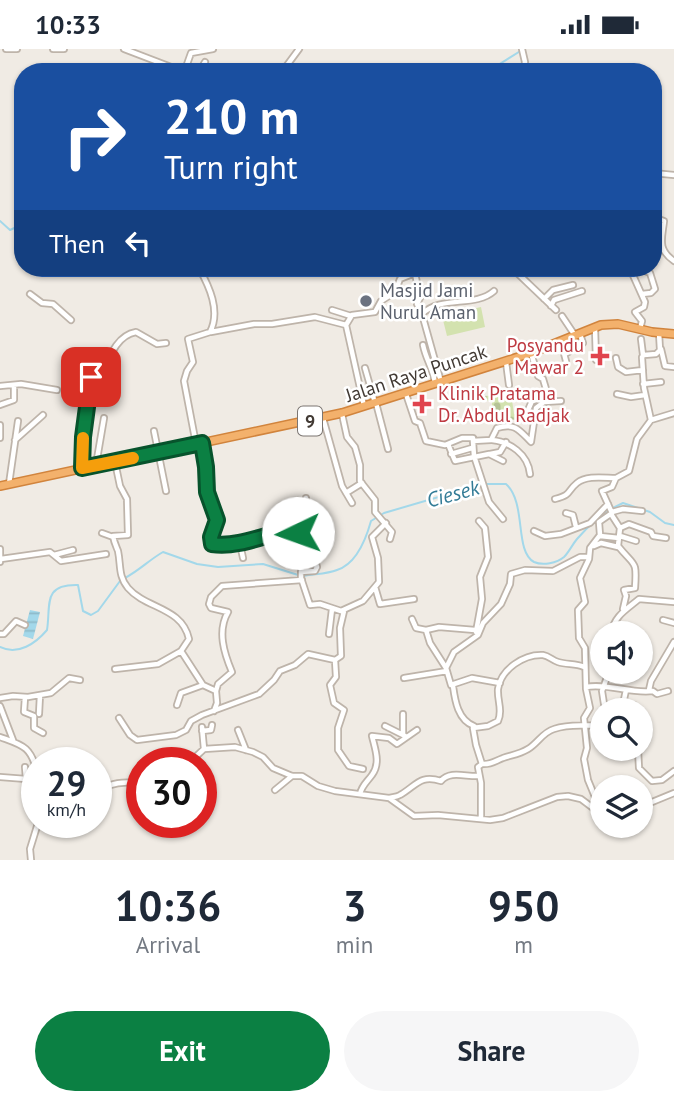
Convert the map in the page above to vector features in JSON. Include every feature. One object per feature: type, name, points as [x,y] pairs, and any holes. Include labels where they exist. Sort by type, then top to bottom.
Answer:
[{"type":"highway","name":"Jalan Raya Puncak","points":[[0,486],[342,413],[531,353],[595,327],[611,324],[673,336]]},
{"type":"street","points":[[6,49],[17,49]]},
{"type":"street","points":[[53,49],[64,49]]},
{"type":"street","points":[[124,49],[158,63]]},
{"type":"street","points":[[186,63],[191,53],[213,49]]},
{"type":"street","points":[[662,248],[674,261]]},
{"type":"street","points":[[202,277],[209,287],[215,310],[215,320],[210,332]]},
{"type":"street","points":[[332,310],[351,316],[375,312],[381,301],[395,292],[400,279],[404,277]]},
{"type":"street","points":[[416,277],[419,298],[417,304],[422,314],[438,384]]},
{"type":"street","points":[[521,277],[554,308],[554,300],[582,291]]},
{"type":"street","points":[[634,277],[645,305],[635,312],[642,321],[640,329]]},
{"type":"street","points":[[642,294],[652,293],[655,289],[651,277]]},
{"type":"street","points":[[544,299],[554,291],[573,285]]},
{"type":"street","points":[[422,314],[433,307],[484,297],[494,291]]},
{"type":"street","points":[[30,294],[42,303],[53,305],[71,320]]},
{"type":"street","points":[[351,316],[346,325],[364,407]]},
{"type":"street","points":[[562,316],[583,343],[565,354]]},
{"type":"street","points":[[306,498],[308,507],[314,512],[309,526],[263,535],[240,544],[212,544],[217,520],[207,492],[206,467],[184,381],[193,362],[188,339],[254,324],[315,317],[346,325]]},
{"type":"street","points":[[595,327],[596,360]]},
{"type":"street","points":[[82,468],[83,437],[92,375],[106,369],[110,354],[127,334],[136,332],[157,344],[166,343]]},
{"type":"street","points":[[659,333],[665,366],[674,367]]},
{"type":"street","points":[[641,339],[643,384],[651,420]]},
{"type":"street","points":[[561,342],[566,361]]},
{"type":"street","points":[[423,345],[426,362],[432,367],[438,384]]},
{"type":"street","points":[[643,356],[656,354],[660,349]]},
{"type":"street","points":[[491,440],[496,428],[509,426],[522,431],[531,442],[536,408],[544,400],[546,389],[543,379],[538,376],[531,353]]},
{"type":"street","points":[[616,358],[618,367],[624,371],[643,370]]},
{"type":"street","points":[[506,361],[509,385]]},
{"type":"street","points":[[365,368],[388,449]]},
{"type":"street","points":[[86,380],[90,386]]},
{"type":"street","points":[[643,384],[661,382]]},
{"type":"street","points":[[0,386],[21,384],[57,390]]},
{"type":"street","points":[[0,405],[14,400],[14,386]]},
{"type":"street","points":[[407,394],[424,440],[448,444],[466,437],[473,438],[474,456],[484,489],[490,504],[503,519]]},
{"type":"street","points":[[617,394],[631,397],[645,395]]},
{"type":"street","points":[[528,409],[532,401],[561,401]]},
{"type":"street","points":[[342,413],[347,437],[355,447],[362,482],[375,500],[376,514],[386,522],[393,533],[390,539]]},
{"type":"street","points":[[555,499],[568,495],[580,481],[590,478],[616,478],[629,471],[637,439],[651,420],[674,413]]},
{"type":"street","points":[[15,441],[43,415]]},
{"type":"street","points":[[96,465],[104,418]]},
{"type":"street","points":[[323,418],[346,493],[352,503]]},
{"type":"street","points":[[9,484],[18,421]]},
{"type":"street","points":[[0,425],[0,438]]},
{"type":"street","points":[[153,431],[166,491]]},
{"type":"street","points":[[451,454],[491,440],[506,442],[524,457],[530,474]]},
{"type":"street","points":[[448,444],[456,462],[474,456],[498,454],[506,442]]},
{"type":"street","points":[[489,454],[503,461]]},
{"type":"street","points":[[113,537],[115,534],[128,534],[127,499],[120,486],[115,462]]},
{"type":"street","points":[[616,478],[612,487],[603,491],[620,529],[619,548]]},
{"type":"street","points":[[346,493],[362,482]]},
{"type":"street","points":[[590,785],[585,767],[584,718],[590,708],[584,667],[585,648],[579,638],[577,611],[585,602],[580,578],[590,548],[600,536],[599,522],[610,509]]},
{"type":"street","points":[[534,531],[540,535],[552,536],[590,523],[610,509],[642,511]]},
{"type":"street","points":[[566,513],[573,515],[576,527]]},
{"type":"street","points":[[477,637],[475,629],[482,599],[480,577],[488,557],[485,528],[479,521]]},
{"type":"street","points":[[302,558],[301,575],[309,604],[344,610],[361,602],[379,582],[379,567],[372,536],[386,522]]},
{"type":"street","points":[[620,529],[630,524],[651,532],[653,536],[666,538]]},
{"type":"street","points":[[214,711],[218,684],[232,672],[223,645],[224,622],[228,612],[211,608],[211,597],[222,586],[315,571],[317,567],[311,545],[292,529]]},
{"type":"street","points":[[102,533],[113,537]]},
{"type":"street","points":[[600,536],[636,541]]},
{"type":"street","points":[[113,537],[118,551],[120,576],[125,584],[144,600],[177,619],[189,639],[181,651],[159,664],[115,669]]},
{"type":"street","points":[[590,548],[601,543],[619,548],[632,559],[638,576],[635,588],[624,590],[626,596],[623,609],[616,621]]},
{"type":"street","points":[[240,544],[243,558]]},
{"type":"street","points":[[0,549],[1,560],[50,552],[61,561],[106,554]]},
{"type":"street","points":[[54,555],[73,550]]},
{"type":"street","points":[[447,669],[454,652],[477,637],[483,623],[502,602],[510,584],[511,574],[525,570],[553,571],[580,557],[589,557]]},
{"type":"street","points":[[375,587],[380,604],[414,600]]},
{"type":"street","points":[[623,609],[639,599],[674,602]]},
{"type":"street","points":[[329,634],[332,609]]},
{"type":"street","points":[[119,718],[131,737],[142,741],[176,735],[187,730],[193,719],[223,705],[259,694],[280,671],[295,665],[308,654],[335,660],[341,656],[340,628],[344,610]]},
{"type":"street","points":[[412,619],[416,628],[426,630],[437,627],[475,629]]},
{"type":"street","points":[[663,620],[674,623]]},
{"type":"street","points":[[0,634],[4,634],[16,622],[25,625]]},
{"type":"street","points":[[426,630],[430,642],[447,669],[460,714],[466,722],[474,726],[488,726],[498,721],[501,712],[498,697],[500,683],[516,663],[528,657],[546,656],[558,662],[584,667]]},
{"type":"street","points":[[649,691],[651,681],[674,642]]},
{"type":"street","points":[[181,651],[203,685],[216,691]]},
{"type":"street","points":[[335,660],[336,677],[330,685],[334,703],[343,707],[344,712],[338,728],[338,750],[349,766],[363,769]]},
{"type":"street","points":[[404,678],[447,669]]},
{"type":"street","points":[[0,698],[54,692],[69,678],[80,680]]},
{"type":"street","points":[[453,686],[472,678],[500,683]]},
{"type":"street","points":[[177,705],[181,693],[203,685]]},
{"type":"street","points":[[586,687],[604,685],[657,694],[668,691]]},
{"type":"street","points":[[603,698],[604,685]]},
{"type":"street","points":[[624,698],[626,689]]},
{"type":"street","points":[[40,695],[40,714]]},
{"type":"street","points":[[25,697],[24,712],[34,717],[34,728],[43,733]]},
{"type":"street","points":[[0,706],[13,741]]},
{"type":"street","points":[[403,714],[405,736]]},
{"type":"street","points":[[481,819],[478,767],[518,755],[552,729],[570,724],[590,726]]},
{"type":"street","points":[[204,747],[202,729],[211,730],[212,725]]},
{"type":"street","points":[[385,726],[405,736]]},
{"type":"street","points":[[474,726],[475,743],[482,764]]},
{"type":"street","points":[[238,730],[246,750]]},
{"type":"street","points":[[360,794],[362,786],[377,765],[372,736],[389,738],[397,744],[417,730]]},
{"type":"street","points":[[0,737],[22,747]]},
{"type":"street","points":[[217,748],[235,747],[246,750],[260,755],[272,767],[292,776],[302,776],[320,787],[373,798],[389,799],[400,795],[427,778],[442,781],[445,777],[460,774],[479,776]]},
{"type":"street","points":[[639,761],[639,768],[652,781],[662,780],[674,771]]},
{"type":"street","points":[[275,790],[292,776]]},
{"type":"street","points":[[0,777],[21,779]]},
{"type":"street","points":[[653,802],[674,793]]},
{"type":"street","points":[[389,799],[414,816],[481,819],[503,818],[565,796],[579,798],[590,806]]},
{"type":"street","points":[[31,860],[33,838]]},
{"type":"green space","points":[[481,307],[485,327],[447,336],[442,316]]},
{"type":"green space","points":[[504,395],[506,401],[512,400],[514,414],[518,414],[517,420],[492,418],[492,400],[484,401],[484,396]]},
{"type":"water","points":[[30,610],[40,612],[33,639],[23,636]]},
{"type":"waterway","points":[[501,63],[522,50]]},
{"type":"waterway","points":[[0,221],[10,230],[14,228]]},
{"type":"waterway","name":"Ciesek","points":[[304,576],[344,567],[355,557],[371,521],[384,513],[483,484],[506,484],[512,492],[524,548],[534,562],[541,564],[561,559],[593,523],[623,503],[650,512],[665,523],[674,525]]},
{"type":"waterway","name":"Ciesek","points":[[125,578],[163,552],[197,564],[218,567],[263,564],[298,575]]},
{"type":"waterway","name":"Ciesek","points":[[0,647],[20,649],[43,635],[47,630],[50,598],[59,588],[78,585],[83,611],[91,615],[98,611],[120,581]]},
{"type":"slow traffic","points":[[83,438],[82,468],[133,458]]},
{"type":"place","name":"Masjid Jami Nurul Aman","points":[[366,301]]},
{"type":"place","name":"Posyandu Mawar 2","points":[[600,356]]},
{"type":"place","name":"Klinik Pratama Dr. Abdul Radjak","points":[[422,404]]},
{"type":"route","points":[[91,377],[82,468],[202,443],[207,492],[217,520],[211,537],[212,544],[240,544],[263,535],[292,529],[298,533]]}]
